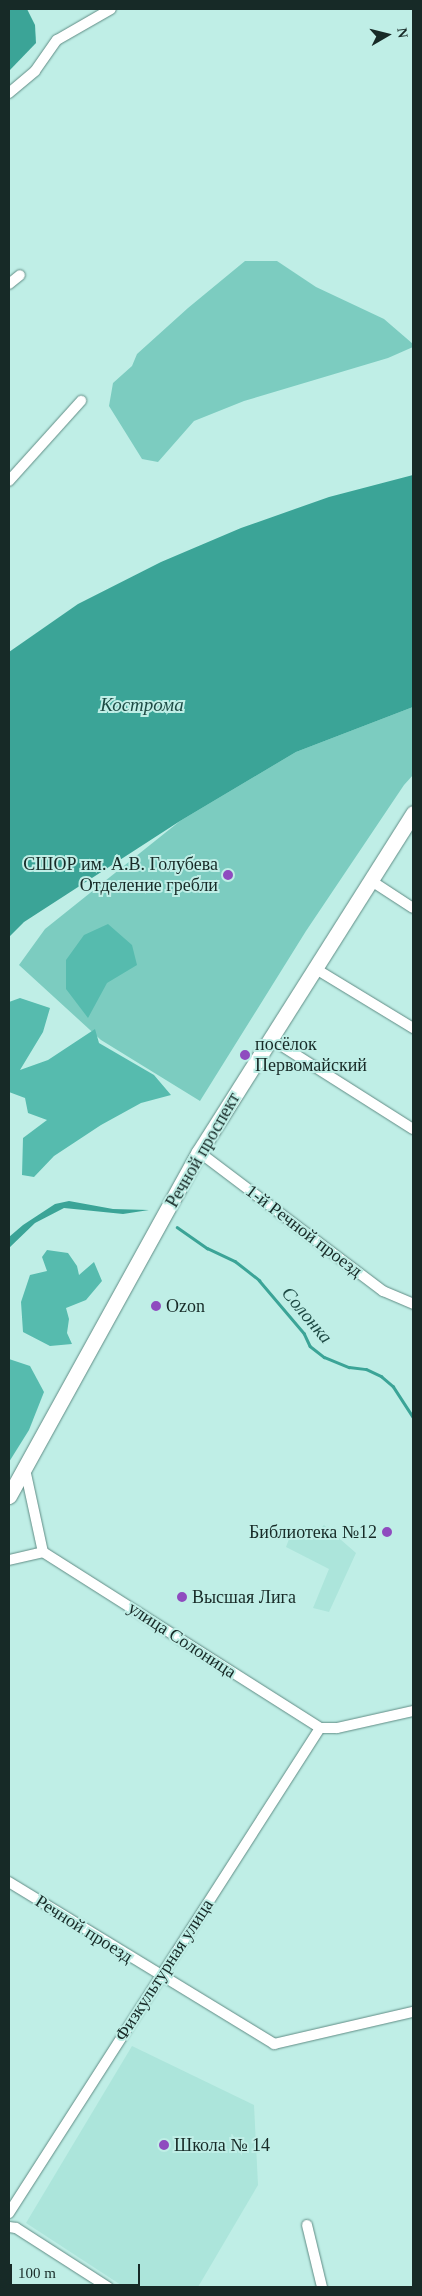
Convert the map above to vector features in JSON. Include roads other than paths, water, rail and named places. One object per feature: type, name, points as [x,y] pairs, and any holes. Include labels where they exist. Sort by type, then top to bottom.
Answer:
[{"type":"street","points":[[9,93],[35,71],[57,40],[112,9]]},
{"type":"street","points":[[9,284],[20,275]]},
{"type":"street","points":[[9,480],[81,401]]},
{"type":"street","name":"Речной проспект","points":[[9,1496],[199,1152],[413,813]]},
{"type":"street","points":[[370,880],[413,908]]},
{"type":"street","points":[[316,969],[413,1028]]},
{"type":"street","points":[[271,1039],[413,1129]]},
{"type":"street","name":"1-й Речной проезд","points":[[199,1152],[383,1290],[413,1304]]},
{"type":"street","points":[[9,1560],[43,1552],[25,1469]]},
{"type":"street","name":"улица Солоница","points":[[43,1552],[320,1728]]},
{"type":"street","points":[[320,1728],[337,1728],[413,1711]]},
{"type":"street","name":"Физкультурная улица","points":[[9,2213],[320,1728]]},
{"type":"street","name":"Речной проезд","points":[[9,1882],[274,2044],[413,2012]]},
{"type":"street","points":[[307,2225],[322,2287]]},
{"type":"street","points":[[9,2227],[16,2228],[108,2287]]},
{"type":"water","points":[[9,9],[27,9],[35,25],[36,43],[9,71]]},
{"type":"water","name":"Кострома","points":[[413,475],[413,707],[296,752],[180,821],[24,922],[9,937],[9,652],[78,604],[161,562],[241,528],[329,497]]},
{"type":"water","points":[[69,1201],[113,1209],[149,1210],[123,1214],[64,1208],[35,1223],[9,1248],[9,1237],[23,1225],[55,1204]]},
{"type":"waterway","name":"Солонка","points":[[177,1227],[207,1248],[235,1261],[259,1280],[304,1333],[310,1346],[324,1357],[349,1367],[366,1369],[381,1376],[393,1386],[413,1417]]},
{"type":"place","name":"СШОР им. А.В. Голубева Отделение гребли","points":[[228,875]]},
{"type":"place","name":"посёлок Первомайский","points":[[245,1055]]},
{"type":"place","name":"Ozon","points":[[156,1306]]},
{"type":"place","name":"Библиотека №12","points":[[387,1532]]},
{"type":"place","name":"Высшая Лига","points":[[182,1597]]},
{"type":"place","name":"Школа № 14","points":[[164,2145]]}]
